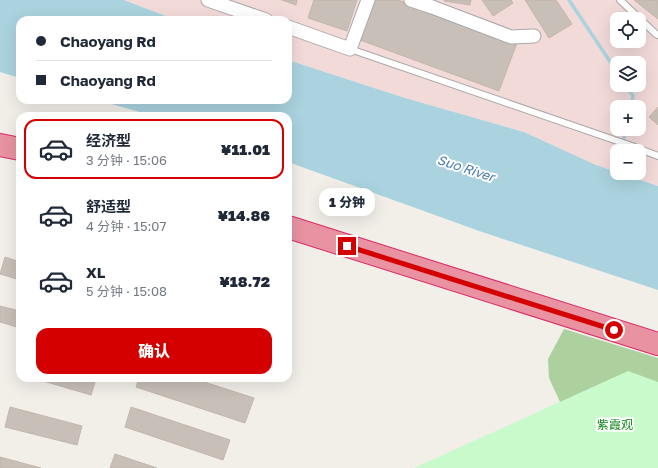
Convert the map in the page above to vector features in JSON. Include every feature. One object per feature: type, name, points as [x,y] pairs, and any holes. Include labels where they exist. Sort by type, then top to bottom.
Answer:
[{"type":"highway","points":[[0,145],[16,148]]},
{"type":"highway","points":[[292,228],[658,344]]},
{"type":"street","points":[[208,0],[254,16]]},
{"type":"street","points":[[292,29],[350,49],[368,0]]},
{"type":"street","points":[[411,0],[511,37],[534,36]]},
{"type":"lane","points":[[620,0],[658,35]]},
{"type":"lane","points":[[350,49],[658,156]]},
{"type":"shaded area","points":[[124,0],[658,0],[658,186],[640,180],[646,180],[646,144],[610,144],[610,170],[596,165],[524,132],[405,98],[292,61],[292,16],[166,16]]},
{"type":"green space","points":[[564,329],[658,358],[658,468],[579,443],[549,378],[548,359]]},
{"type":"green space","name":"紫霞观","points":[[628,371],[658,382],[658,468],[414,468]]},
{"type":"water","points":[[0,0],[124,0],[166,16],[16,16],[16,77],[0,72]]},
{"type":"water","name":"Suo River","points":[[292,61],[405,98],[524,132],[596,165],[610,170],[610,180],[640,180],[658,186],[658,290],[482,232],[292,163],[292,112],[139,112],[112,104],[292,104]]},
{"type":"building","points":[[282,0],[297,0],[296,5]]},
{"type":"building","points":[[314,0],[357,0],[347,31],[308,18]]},
{"type":"building","points":[[375,0],[398,0],[517,43],[499,91],[360,40]]},
{"type":"building","points":[[444,0],[471,0],[470,5]]},
{"type":"building","points":[[482,0],[511,0],[513,3],[493,16]]},
{"type":"building","points":[[525,0],[556,0],[572,24],[549,38]]},
{"type":"building","points":[[634,0],[658,0],[658,19]]},
{"type":"building","points":[[658,107],[658,125],[649,117]]},
{"type":"building","points":[[5,257],[16,261],[16,279],[0,274]]},
{"type":"building","points":[[0,306],[16,310],[16,327],[0,322]]},
{"type":"building","points":[[47,382],[95,382],[91,395]]},
{"type":"building","points":[[138,382],[204,382],[254,398],[245,423],[136,387]]},
{"type":"building","points":[[10,407],[82,426],[77,445],[5,427]]},
{"type":"building","points":[[131,407],[230,440],[223,460],[125,427]]},
{"type":"building","points":[[115,454],[157,468],[110,468]]},
{"type":"building","points":[[0,457],[41,468],[0,468]]},
{"type":"waterway","points":[[569,0],[610,62]]},
{"type":"waterway","points":[[630,92],[633,96],[632,100]]},
{"type":"waterway","points":[[623,144],[624,136]]},
{"type":"route","points":[[347,246],[614,330]]}]
